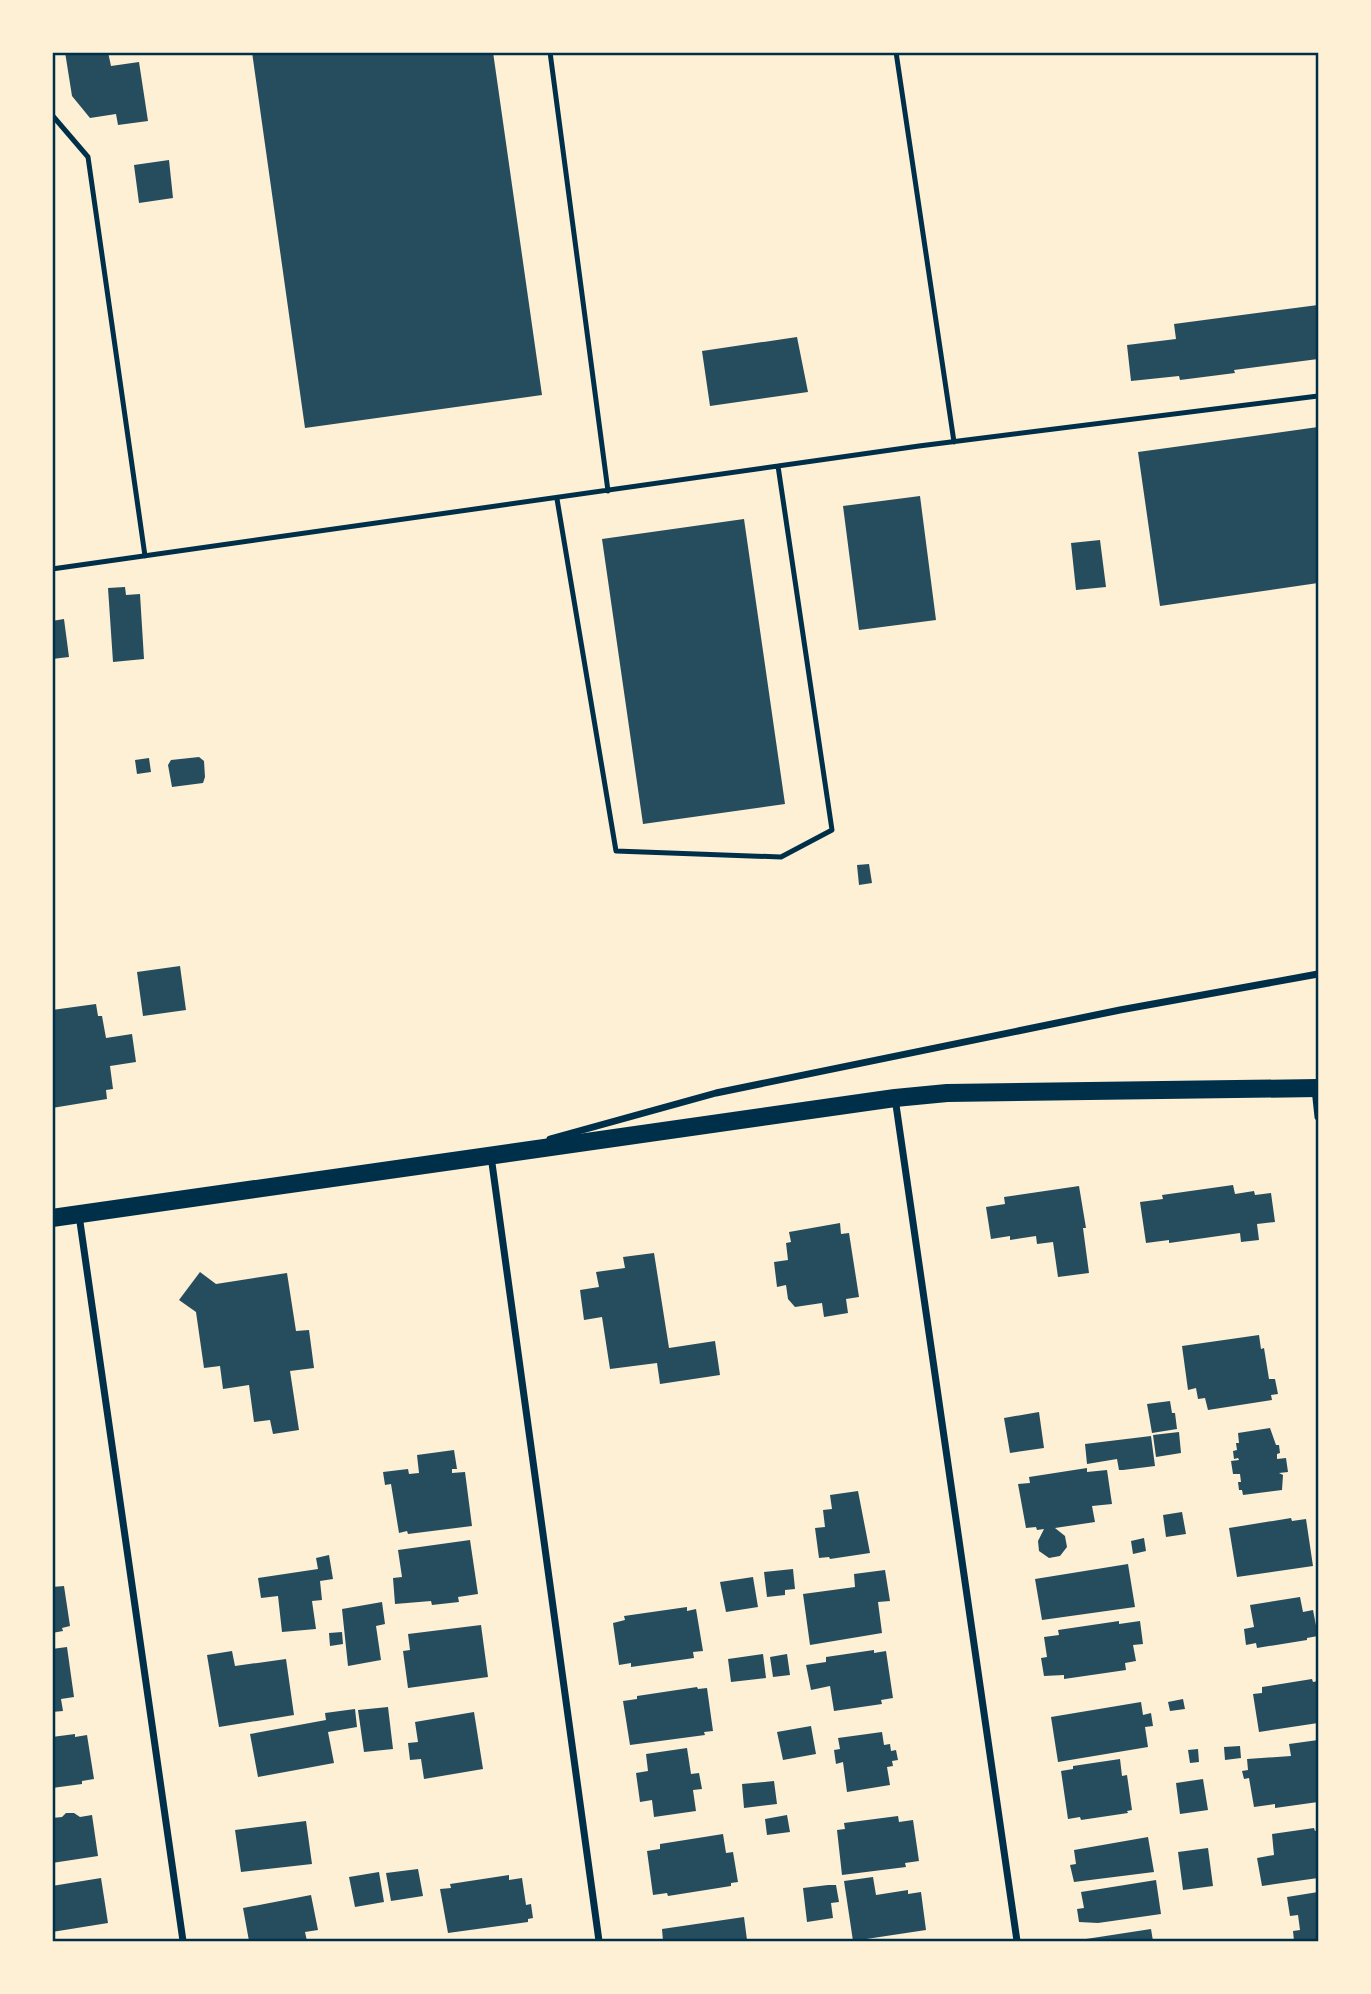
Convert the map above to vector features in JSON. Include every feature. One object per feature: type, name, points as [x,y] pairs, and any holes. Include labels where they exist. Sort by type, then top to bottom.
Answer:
[{"type":"main road","points":[[52,1218],[895,1098],[947,1093],[1317,1088]]},
{"type":"street","points":[[600,1941],[491,1156],[716,1093],[1119,1010],[1318,974]]},
{"type":"street","points":[[1317,1088],[1318,1117]]},
{"type":"street","points":[[895,1098],[1017,1941]]},
{"type":"street","points":[[79,1214],[183,1941]]},
{"type":"lane","points":[[550,52],[608,491]]},
{"type":"lane","points":[[896,52],[954,442]]},
{"type":"lane","points":[[52,115],[88,156],[145,556]]},
{"type":"lane","points":[[52,569],[778,466],[1318,396]]},
{"type":"lane","points":[[557,499],[616,850],[781,857],[832,830],[778,466]]},
{"type":"building","points":[[65,52],[108,52],[111,66],[139,62],[148,121],[118,125],[116,114],[90,118],[72,96]]},
{"type":"building","points":[[252,52],[493,52],[542,395],[305,428]]},
{"type":"building","points":[[169,160],[173,198],[139,203],[134,165]]},
{"type":"building","points":[[1318,305],[1318,359],[1180,380],[1179,376],[1131,381],[1127,345],[1176,339],[1174,324]]},
{"type":"building","points":[[797,337],[808,392],[710,406],[702,351]]},
{"type":"building","points":[[1318,427],[1318,583],[1160,606],[1138,452]]},
{"type":"building","points":[[920,496],[936,620],[859,630],[843,506]]},
{"type":"building","points":[[744,519],[785,804],[643,824],[602,539]]},
{"type":"building","points":[[1100,540],[1106,587],[1076,590],[1071,543]]},
{"type":"building","points":[[125,587],[126,595],[140,594],[144,659],[113,662],[108,588]]},
{"type":"building","points":[[64,619],[69,657],[52,659],[52,621]]},
{"type":"building","points":[[199,757],[204,761],[203,783],[172,787],[168,765],[171,760]]},
{"type":"building","points":[[149,758],[151,772],[137,774],[135,760]]},
{"type":"building","points":[[869,864],[872,883],[859,885],[857,865]]},
{"type":"building","points":[[180,966],[186,1010],[143,1016],[137,972]]},
{"type":"building","points":[[96,1004],[98,1016],[102,1016],[106,1038],[132,1034],[136,1062],[110,1066],[113,1089],[106,1090],[107,1099],[52,1108],[52,1010]]},
{"type":"building","points":[[1233,1185],[1235,1194],[1254,1191],[1255,1195],[1271,1193],[1275,1222],[1257,1224],[1259,1240],[1241,1242],[1240,1233],[1169,1243],[1169,1240],[1146,1243],[1140,1202],[1163,1199],[1162,1195]]},
{"type":"building","points":[[1079,1186],[1086,1228],[1083,1228],[1089,1273],[1058,1277],[1053,1242],[1037,1244],[1036,1236],[1010,1240],[1010,1236],[991,1239],[986,1207],[1005,1204],[1004,1197]]},
{"type":"building","points":[[840,1223],[841,1234],[849,1233],[859,1297],[846,1299],[848,1313],[824,1317],[822,1303],[795,1307],[788,1299],[786,1285],[777,1287],[774,1262],[788,1260],[786,1243],[791,1242],[789,1232]]},
{"type":"building","points":[[654,1253],[669,1348],[715,1341],[720,1375],[660,1384],[657,1363],[610,1369],[602,1317],[584,1320],[580,1290],[599,1287],[596,1272],[625,1268],[623,1257]]},
{"type":"building","points":[[200,1272],[216,1284],[287,1273],[296,1331],[309,1330],[314,1368],[290,1371],[299,1430],[273,1434],[270,1420],[254,1422],[249,1385],[223,1389],[220,1366],[204,1368],[196,1312],[179,1300]]},
{"type":"building","points":[[1259,1335],[1269,1379],[1275,1379],[1278,1394],[1271,1395],[1272,1400],[1208,1410],[1205,1398],[1198,1399],[1196,1388],[1188,1390],[1182,1346]]},
{"type":"building","points":[[1170,1401],[1177,1429],[1152,1433],[1147,1404]]},
{"type":"building","points":[[1039,1412],[1044,1448],[1010,1453],[1004,1418]]},
{"type":"building","points":[[1270,1428],[1276,1445],[1279,1445],[1280,1453],[1277,1454],[1277,1459],[1286,1458],[1288,1472],[1279,1473],[1283,1475],[1282,1490],[1243,1495],[1242,1490],[1239,1490],[1240,1474],[1233,1474],[1231,1461],[1239,1460],[1234,1459],[1233,1451],[1237,1450],[1236,1443],[1239,1443],[1238,1433]]},
{"type":"building","points":[[1179,1432],[1181,1453],[1156,1457],[1153,1435]]},
{"type":"building","points":[[1151,1436],[1155,1466],[1119,1470],[1117,1459],[1087,1464],[1085,1444]]},
{"type":"building","points":[[454,1450],[457,1469],[452,1469],[452,1473],[465,1472],[472,1526],[399,1533],[391,1484],[385,1485],[383,1472],[408,1469],[409,1474],[419,1473],[417,1455]]},
{"type":"building","points":[[1087,1468],[1087,1472],[1107,1470],[1112,1504],[1092,1506],[1095,1522],[1055,1528],[1065,1536],[1067,1547],[1060,1556],[1049,1558],[1039,1551],[1038,1541],[1044,1529],[1026,1528],[1018,1484],[1030,1483],[1029,1477]]},
{"type":"building","points":[[858,1491],[870,1553],[819,1558],[815,1528],[825,1527],[823,1510],[832,1509],[830,1495]]},
{"type":"building","points":[[1182,1512],[1186,1534],[1166,1537],[1163,1515]]},
{"type":"building","points":[[1291,1518],[1292,1521],[1306,1519],[1313,1566],[1237,1577],[1229,1528]]},
{"type":"building","points":[[1144,1538],[1146,1551],[1133,1554],[1131,1541]]},
{"type":"building","points":[[470,1540],[478,1594],[458,1597],[459,1602],[432,1605],[431,1601],[395,1604],[393,1578],[402,1577],[398,1550]]},
{"type":"building","points":[[329,1555],[333,1579],[320,1581],[322,1600],[312,1601],[316,1629],[282,1632],[278,1596],[261,1598],[258,1578],[318,1569],[316,1558]]},
{"type":"building","points":[[1128,1564],[1135,1607],[1042,1620],[1035,1579]]},
{"type":"building","points":[[793,1569],[795,1589],[785,1590],[785,1595],[767,1597],[764,1572]]},
{"type":"building","points":[[885,1570],[890,1601],[878,1602],[882,1633],[810,1645],[803,1594],[855,1587],[854,1574]]},
{"type":"building","points":[[753,1577],[758,1607],[726,1612],[720,1582]]},
{"type":"building","points":[[64,1586],[70,1626],[62,1628],[63,1631],[52,1633],[52,1587]]},
{"type":"building","points":[[1300,1597],[1303,1612],[1313,1610],[1318,1636],[1257,1648],[1256,1643],[1246,1645],[1244,1629],[1254,1627],[1250,1605]]},
{"type":"building","points":[[382,1602],[385,1624],[376,1626],[381,1660],[348,1666],[342,1609]]},
{"type":"building","points":[[687,1607],[687,1611],[696,1609],[703,1651],[693,1652],[694,1658],[631,1667],[631,1663],[619,1665],[613,1623],[625,1620],[624,1616]]},
{"type":"building","points":[[1119,1621],[1119,1624],[1140,1621],[1143,1644],[1133,1645],[1136,1661],[1125,1663],[1126,1670],[1064,1679],[1064,1675],[1044,1676],[1041,1658],[1047,1657],[1044,1637],[1059,1635],[1058,1630]]},
{"type":"building","points":[[481,1625],[488,1677],[408,1688],[403,1651],[410,1650],[408,1634]]},
{"type":"building","points":[[342,1632],[343,1644],[330,1646],[329,1633]]},
{"type":"building","points":[[67,1647],[74,1697],[61,1699],[63,1711],[52,1712],[52,1649]]},
{"type":"building","points":[[874,1650],[874,1653],[886,1651],[893,1698],[881,1700],[882,1704],[834,1711],[830,1686],[811,1690],[806,1665],[826,1662],[826,1657]]},
{"type":"building","points":[[232,1651],[235,1666],[286,1659],[294,1715],[219,1727],[207,1655]]},
{"type":"building","points":[[763,1654],[766,1678],[731,1682],[728,1659]]},
{"type":"building","points":[[787,1654],[790,1675],[773,1677],[770,1657]]},
{"type":"building","points":[[1312,1679],[1313,1682],[1318,1681],[1318,1723],[1259,1732],[1253,1694],[1262,1693],[1262,1687]]},
{"type":"building","points":[[697,1687],[707,1688],[713,1731],[704,1732],[705,1735],[630,1745],[623,1701],[637,1699],[637,1696]]},
{"type":"building","points":[[1183,1699],[1185,1709],[1170,1711],[1168,1702]]},
{"type":"building","points":[[1141,1702],[1143,1715],[1151,1713],[1153,1726],[1145,1727],[1148,1747],[1058,1762],[1051,1717]]},
{"type":"building","points":[[388,1707],[393,1749],[364,1752],[358,1710]]},
{"type":"building","points":[[355,1709],[357,1727],[328,1732],[334,1763],[258,1777],[250,1734],[326,1720],[325,1713]]},
{"type":"building","points":[[474,1712],[483,1769],[424,1779],[421,1759],[410,1760],[408,1743],[418,1742],[415,1722]]},
{"type":"building","points":[[811,1726],[816,1754],[783,1760],[777,1732]]},
{"type":"building","points":[[882,1732],[884,1745],[890,1744],[891,1751],[896,1750],[898,1760],[892,1761],[893,1766],[887,1767],[890,1785],[847,1792],[843,1762],[836,1764],[834,1750],[840,1749],[838,1738]]},
{"type":"building","points":[[75,1734],[75,1737],[87,1735],[94,1779],[82,1781],[82,1784],[52,1788],[52,1737]]},
{"type":"building","points":[[1318,1740],[1318,1802],[1275,1808],[1275,1804],[1254,1807],[1249,1778],[1244,1779],[1242,1771],[1248,1770],[1247,1759],[1291,1756],[1289,1744]]},
{"type":"building","points":[[1240,1746],[1241,1758],[1225,1760],[1224,1747]]},
{"type":"building","points":[[687,1748],[691,1774],[699,1773],[702,1789],[693,1790],[696,1811],[654,1817],[652,1800],[640,1802],[636,1773],[648,1771],[646,1754]]},
{"type":"building","points":[[1198,1749],[1199,1762],[1190,1763],[1188,1750]]},
{"type":"building","points":[[1120,1759],[1122,1776],[1127,1775],[1132,1810],[1127,1811],[1128,1813],[1081,1820],[1080,1817],[1068,1819],[1061,1771],[1073,1769],[1073,1766]]},
{"type":"building","points":[[1203,1779],[1208,1810],[1180,1814],[1176,1783]]},
{"type":"building","points":[[774,1781],[777,1804],[744,1808],[742,1784]]},
{"type":"building","points":[[66,1813],[74,1813],[80,1817],[92,1815],[98,1856],[52,1863],[52,1818],[62,1817]]},
{"type":"building","points":[[787,1815],[790,1832],[767,1835],[765,1819]]},
{"type":"building","points":[[898,1816],[899,1822],[913,1820],[919,1861],[905,1863],[906,1867],[842,1875],[837,1830],[845,1829],[844,1823]]},
{"type":"building","points":[[306,1821],[312,1864],[241,1872],[235,1830]]},
{"type":"building","points":[[1314,1828],[1315,1831],[1318,1830],[1318,1878],[1262,1886],[1257,1858],[1274,1855],[1272,1834]]},
{"type":"building","points":[[723,1834],[726,1853],[733,1852],[738,1882],[731,1883],[731,1886],[668,1896],[667,1893],[653,1895],[647,1851],[660,1849],[660,1844]]},
{"type":"building","points":[[1148,1837],[1154,1872],[1074,1882],[1070,1865],[1076,1864],[1074,1850]]},
{"type":"building","points":[[1208,1848],[1213,1886],[1183,1890],[1178,1852]]},
{"type":"building","points":[[418,1869],[423,1896],[391,1901],[386,1873]]},
{"type":"building","points":[[379,1872],[384,1902],[355,1907],[349,1877]]},
{"type":"building","points":[[509,1875],[509,1880],[522,1878],[526,1905],[531,1904],[533,1918],[528,1919],[528,1922],[448,1933],[440,1889],[451,1888],[450,1884]]},
{"type":"building","points":[[873,1877],[876,1895],[908,1890],[908,1894],[921,1892],[926,1930],[853,1941],[844,1881]]},
{"type":"building","points":[[101,1878],[108,1923],[52,1932],[52,1886]]},
{"type":"building","points":[[1156,1880],[1161,1914],[1098,1923],[1079,1922],[1077,1909],[1084,1908],[1081,1892]]},
{"type":"building","points":[[836,1885],[839,1902],[831,1903],[833,1918],[807,1922],[803,1888]]},
{"type":"building","points":[[1318,1892],[1318,1941],[1294,1941],[1293,1931],[1300,1930],[1298,1915],[1290,1916],[1287,1897]]},
{"type":"building","points":[[311,1895],[318,1930],[305,1932],[307,1941],[249,1941],[243,1908]]},
{"type":"building","points":[[744,1917],[747,1940],[663,1941],[662,1929]]},
{"type":"building","points":[[1151,1929],[1153,1941],[1086,1939]]}]
